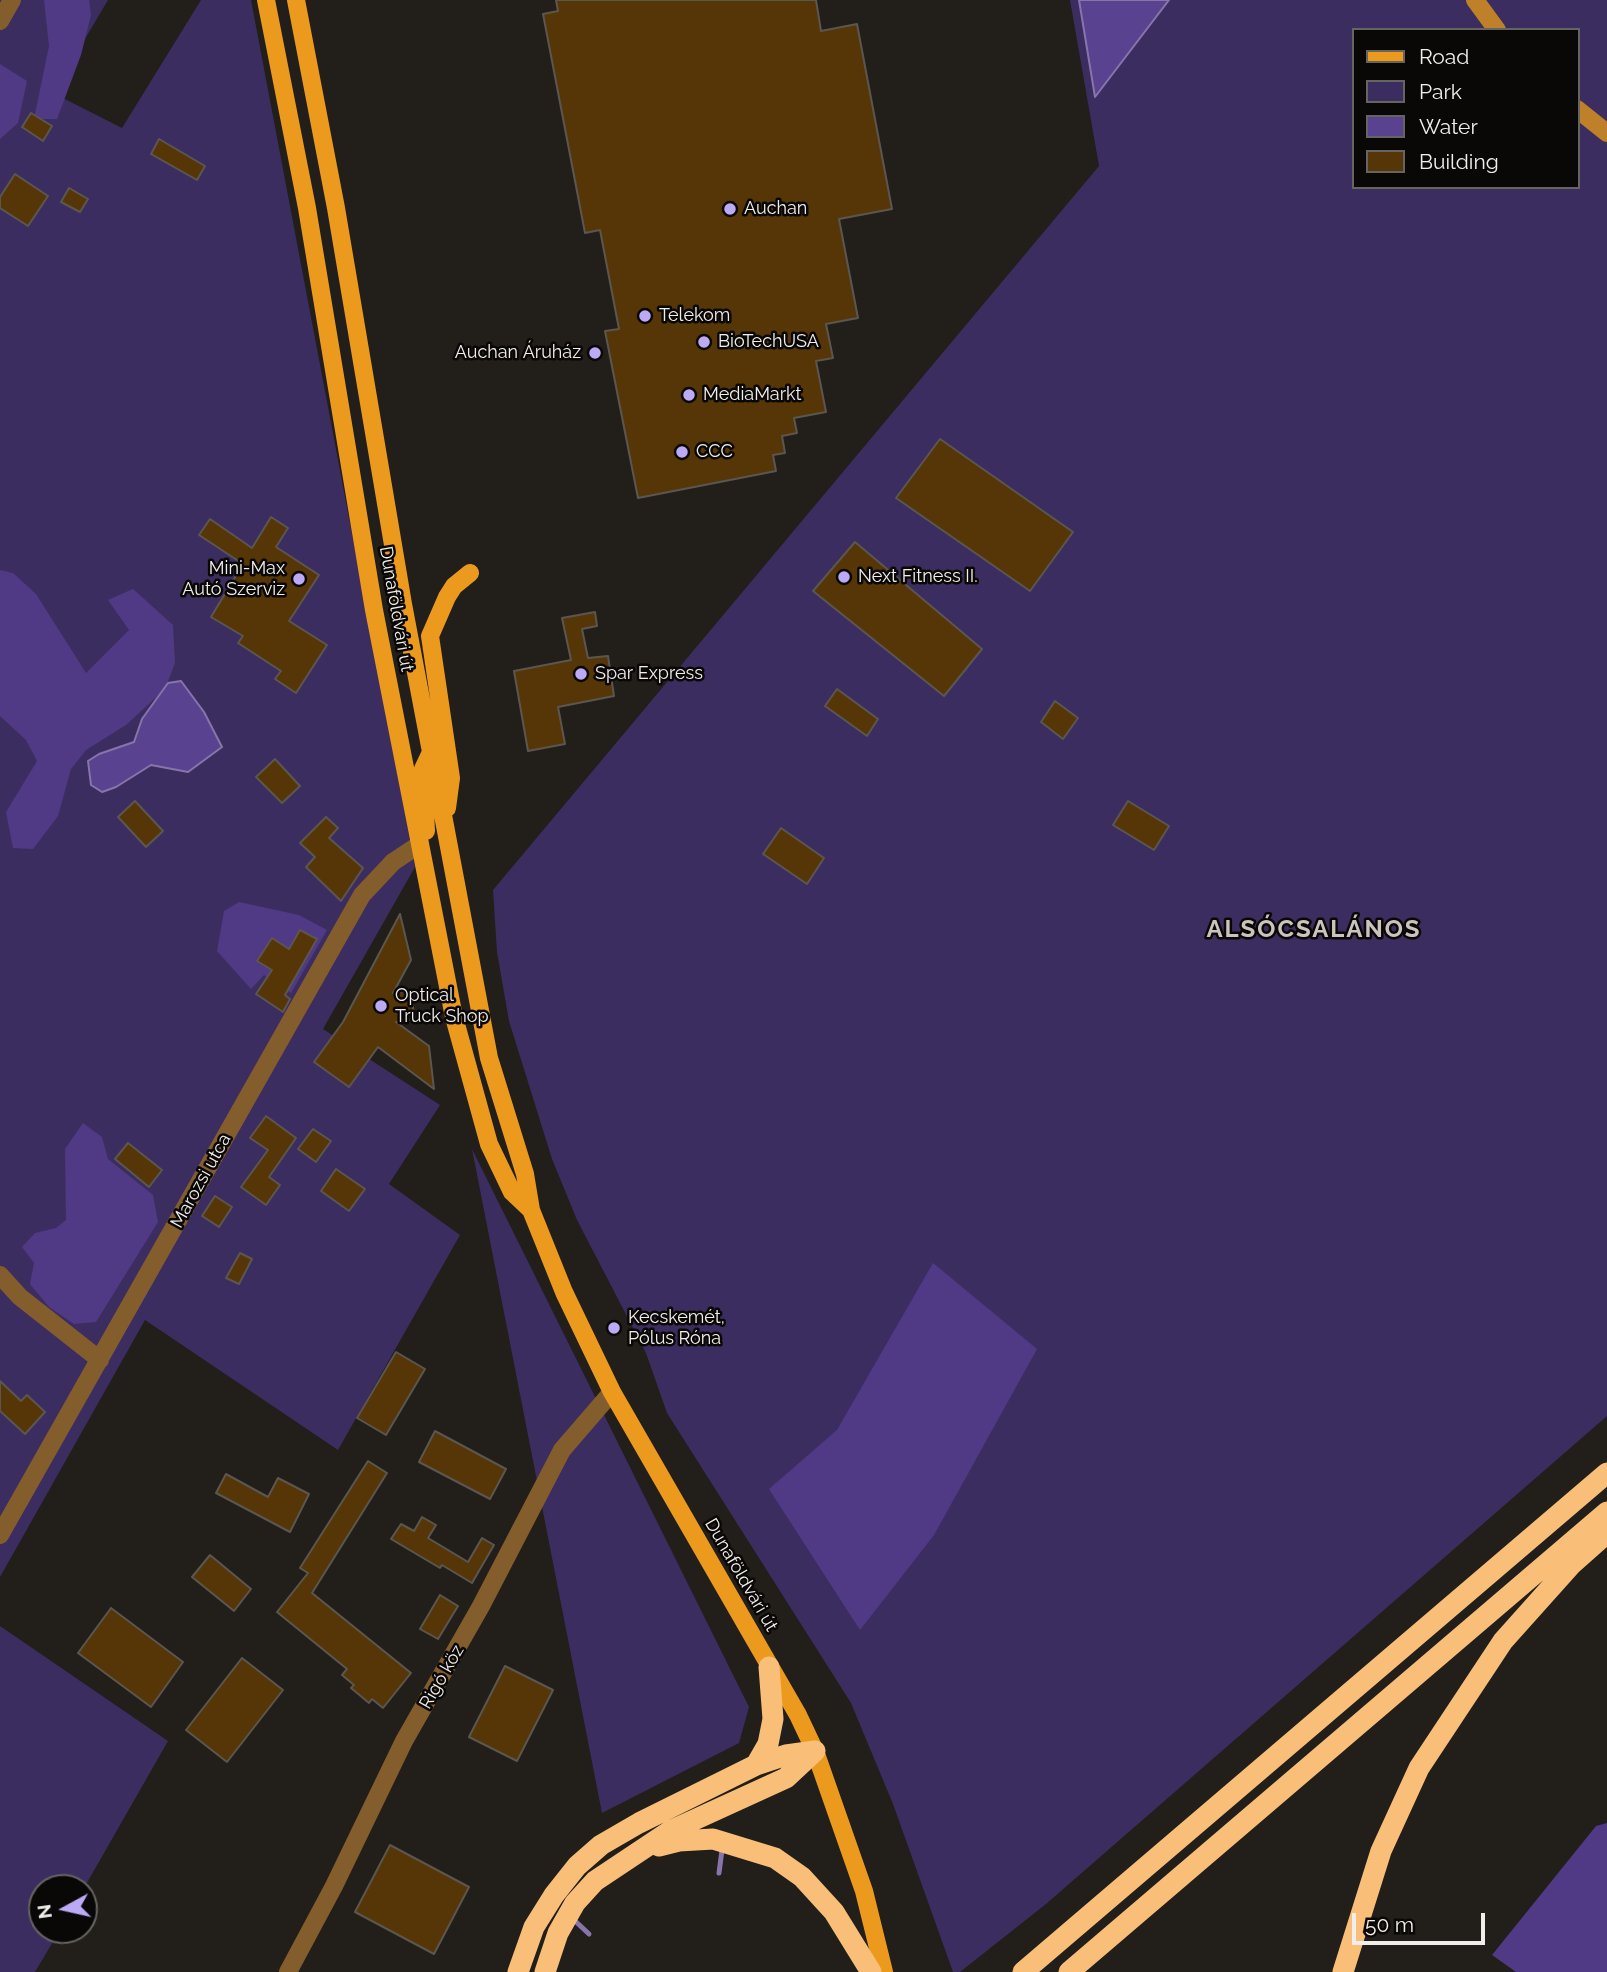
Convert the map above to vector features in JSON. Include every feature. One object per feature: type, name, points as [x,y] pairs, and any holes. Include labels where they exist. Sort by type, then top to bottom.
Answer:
[{"type":"highway","points":[[1023,1972],[1607,1473]]},
{"type":"highway","points":[[1069,1972],[1607,1512]]},
{"type":"highway","points":[[1343,1972],[1381,1851],[1425,1759],[1503,1641],[1571,1565],[1607,1533]]},
{"type":"highway","points":[[756,1765],[768,1744],[773,1719],[769,1667]]},
{"type":"highway","points":[[518,1972],[534,1927],[577,1866],[601,1845],[639,1823],[756,1765],[786,1755],[815,1751]]},
{"type":"highway","points":[[545,1972],[558,1933],[575,1903],[595,1881],[670,1831],[786,1778],[815,1751]]},
{"type":"highway","points":[[640,1852],[679,1841],[713,1839],[775,1858],[802,1877],[834,1912],[871,1972]]},
{"type":"main road","name":"Dunaföldvári út","points":[[266,0],[307,208],[374,610],[454,1017],[472,1089],[495,1156],[512,1192],[531,1210]]},
{"type":"main road","name":"Dunaföldvári út","points":[[296,0],[489,1058],[525,1174],[531,1210],[564,1292],[612,1392],[815,1751],[864,1891],[884,1972]]},
{"type":"main road","points":[[445,822],[451,778],[430,636],[447,597],[454,586],[470,573]]},
{"type":"main road","points":[[420,844],[427,828],[423,769],[431,751]]},
{"type":"street","points":[[0,21],[12,0]]},
{"type":"street","points":[[1475,0],[1496,28]]},
{"type":"street","points":[[1579,110],[1607,133]]},
{"type":"street","name":"Marozsi utca","points":[[0,1535],[362,895],[393,862],[420,844]]},
{"type":"street","points":[[0,1275],[20,1297],[100,1360]]},
{"type":"street","name":"Rigó köz","points":[[288,1972],[334,1886],[404,1741],[475,1618],[562,1450],[612,1392]]},
{"type":"green space","points":[[0,0],[108,0],[53,93],[122,128],[201,0],[251,0],[415,867],[323,1029],[440,1105],[389,1184],[460,1235],[338,1450],[145,1320],[0,1577]]},
{"type":"green space","points":[[1070,0],[1607,0],[1607,1416],[1046,1904],[960,1972],[953,1972],[893,1804],[851,1703],[667,1413],[646,1353],[577,1220],[552,1159],[509,1021],[497,952],[493,890],[1099,166]]},
{"type":"green space","points":[[472,1149],[749,1707],[739,1743],[602,1813]]},
{"type":"green space","points":[[0,1626],[168,1741],[92,1874],[28,1874],[28,1944],[52,1944],[35,1972],[0,1972]]},
{"type":"shaded area","points":[[44,0],[89,0],[91,15],[81,55],[57,119],[34,119],[49,46]]},
{"type":"shaded area","points":[[0,64],[27,81],[18,123],[0,139]]},
{"type":"shaded area","points":[[0,570],[13,573],[36,594],[86,673],[129,630],[108,600],[133,589],[173,625],[175,663],[165,689],[126,725],[86,750],[71,769],[58,816],[33,849],[13,848],[6,812],[37,761],[26,740],[0,716]]},
{"type":"shaded area","points":[[239,902],[299,915],[327,930],[291,993],[264,975],[251,989],[217,951],[224,911]]},
{"type":"shaded area","points":[[83,1123],[102,1137],[108,1159],[153,1195],[158,1222],[96,1322],[74,1324],[49,1307],[30,1284],[34,1263],[22,1247],[35,1233],[56,1228],[66,1220],[65,1149]]},
{"type":"shaded area","points":[[933,1263],[1037,1349],[934,1535],[860,1630],[769,1489],[837,1430]]},
{"type":"shaded area","points":[[1607,1823],[1607,1972],[1516,1972],[1492,1955],[1596,1826]]},
{"type":"water","points":[[1079,0],[1169,0],[1095,97]]},
{"type":"water","points":[[181,681],[204,712],[222,747],[188,772],[151,765],[116,787],[102,792],[91,785],[88,761],[99,754],[134,742],[142,719],[168,683]]},
{"type":"building","points":[[556,0],[816,0],[821,31],[857,24],[892,209],[839,219],[858,318],[826,324],[833,358],[816,361],[826,412],[794,418],[797,433],[782,436],[785,453],[773,455],[776,471],[638,498],[605,331],[619,329],[600,230],[585,233],[543,14],[558,11]]},
{"type":"building","points":[[31,113],[52,126],[43,141],[22,127]]},
{"type":"building","points":[[159,139],[205,166],[197,180],[151,154]]},
{"type":"building","points":[[15,174],[48,196],[28,226],[0,208],[0,197]]},
{"type":"building","points":[[69,188],[88,199],[80,212],[61,202]]},
{"type":"building","points":[[940,439],[1073,532],[1030,591],[896,498]]},
{"type":"building","points":[[271,517],[288,528],[276,547],[319,575],[289,621],[327,645],[296,693],[275,679],[281,671],[238,643],[243,636],[211,617],[243,564],[199,535],[210,519],[252,548]]},
{"type":"building","points":[[855,542],[982,649],[944,696],[813,591]]},
{"type":"building","points":[[595,612],[597,626],[582,629],[588,658],[608,656],[614,696],[558,707],[565,744],[528,751],[514,671],[571,660],[562,618]]},
{"type":"building","points":[[837,689],[878,719],[867,736],[825,706]]},
{"type":"building","points":[[1055,701],[1078,718],[1063,739],[1041,722]]},
{"type":"building","points":[[275,759],[300,786],[282,803],[256,777]]},
{"type":"building","points":[[135,801],[163,831],[146,847],[118,817]]},
{"type":"building","points":[[1128,801],[1169,826],[1154,850],[1113,825]]},
{"type":"building","points":[[326,817],[338,828],[329,838],[363,868],[341,901],[306,867],[315,857],[300,843]]},
{"type":"building","points":[[781,828],[824,858],[807,884],[763,854]]},
{"type":"building","name":"Optical Truck Shop","points":[[400,914],[411,960],[393,993],[410,990],[415,1019],[396,1022],[429,1046],[434,1089],[378,1047],[349,1087],[314,1062],[343,1022]]},
{"type":"building","points":[[300,930],[317,939],[285,995],[290,999],[283,1012],[256,994],[272,970],[257,961],[272,938],[289,949]]},
{"type":"building","points":[[266,1116],[296,1138],[269,1177],[280,1185],[266,1205],[241,1187],[268,1150],[250,1138]]},
{"type":"building","points":[[313,1129],[331,1141],[316,1162],[298,1149]]},
{"type":"building","points":[[128,1143],[162,1170],[149,1187],[115,1159]]},
{"type":"building","points":[[336,1169],[365,1189],[349,1211],[321,1191]]},
{"type":"building","points":[[215,1196],[232,1207],[219,1227],[202,1216]]},
{"type":"building","points":[[240,1253],[252,1259],[239,1284],[226,1278]]},
{"type":"building","points":[[396,1352],[425,1369],[386,1435],[357,1418]]},
{"type":"building","points":[[0,1381],[21,1401],[27,1395],[45,1412],[25,1434],[0,1411]]},
{"type":"building","points":[[435,1431],[506,1469],[490,1499],[419,1462]]},
{"type":"building","points":[[368,1461],[387,1473],[312,1593],[411,1673],[383,1708],[372,1699],[369,1703],[351,1688],[354,1685],[342,1675],[347,1669],[277,1612],[308,1573],[300,1568]]},
{"type":"building","points":[[226,1474],[268,1497],[278,1478],[309,1494],[290,1532],[216,1493]]},
{"type":"building","points":[[422,1517],[436,1525],[428,1538],[468,1562],[482,1538],[494,1545],[472,1583],[391,1539],[401,1524],[414,1531]]},
{"type":"building","points":[[210,1555],[251,1589],[234,1611],[192,1577]]},
{"type":"building","points":[[440,1595],[458,1606],[438,1639],[420,1629]]},
{"type":"building","points":[[111,1608],[183,1662],[151,1707],[78,1653]]},
{"type":"building","points":[[242,1658],[283,1690],[227,1762],[186,1730]]},
{"type":"building","points":[[505,1666],[553,1690],[517,1761],[469,1737]]},
{"type":"building","points":[[390,1845],[469,1887],[434,1954],[355,1912]]},
{"type":"waterway","points":[[719,1873],[722,1850]]},
{"type":"waterway","points":[[573,1919],[589,1934]]},
{"type":"place","name":"Auchan","points":[[730,209]]},
{"type":"place","name":"Telekom","points":[[645,316]]},
{"type":"place","name":"BioTechUSA","points":[[704,342]]},
{"type":"place","name":"Auchan Áruház","points":[[595,353]]},
{"type":"place","name":"MediaMarkt","points":[[689,395]]},
{"type":"place","name":"CCC","points":[[682,452]]},
{"type":"place","name":"Next Fitness II.","points":[[844,577]]},
{"type":"place","name":"Mini-Max Autó Szerviz","points":[[299,579]]},
{"type":"place","name":"Spar Express","points":[[581,674]]},
{"type":"place","name":"Optical Truck Shop","points":[[381,1006]]},
{"type":"place","name":"Kecskemét, Pólus Róna","points":[[614,1328]]},
{"type":"district","name":"ALSÓCSALÁNOS","points":[[1314,930]]}]
